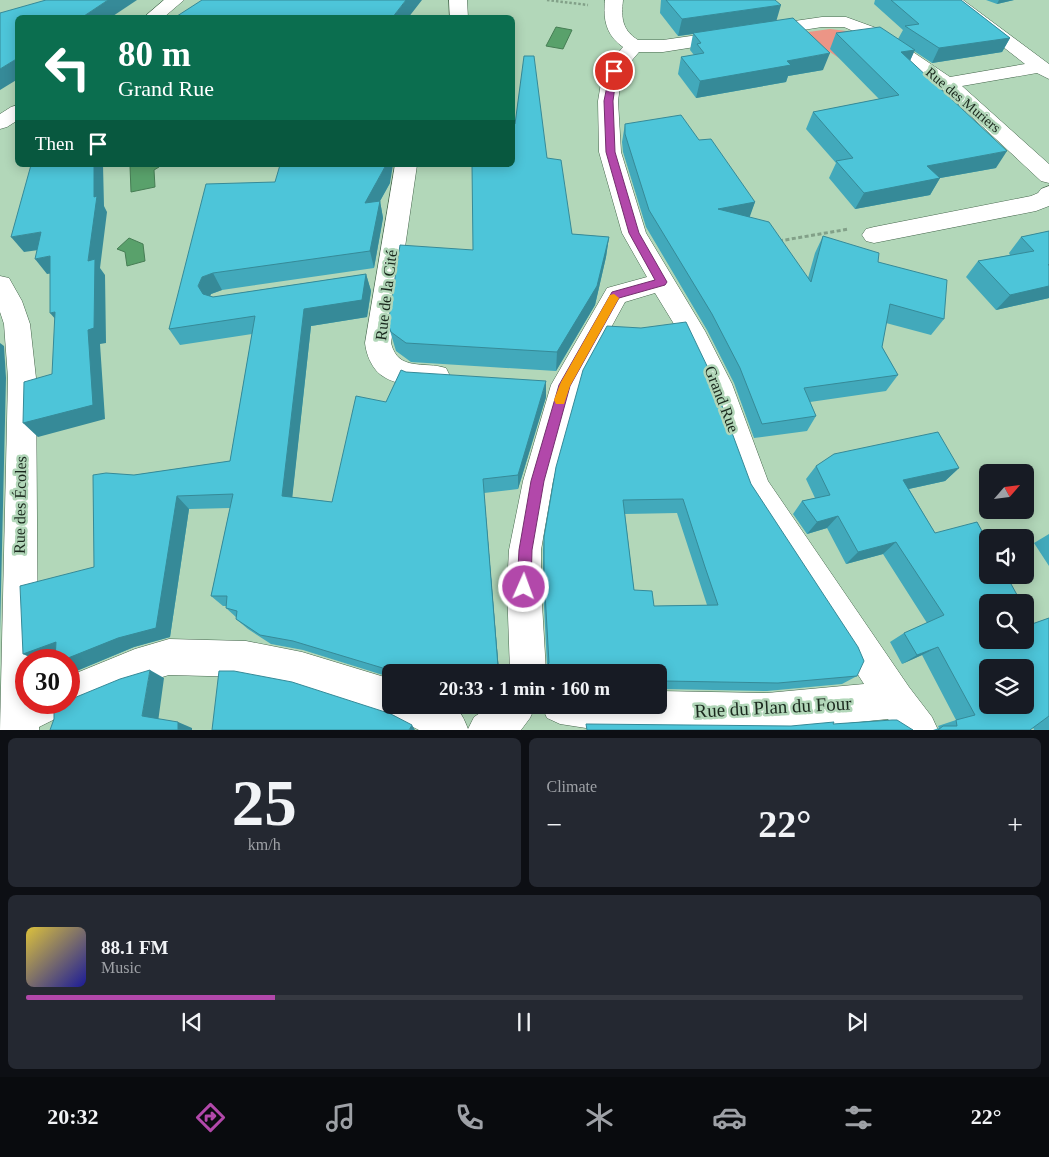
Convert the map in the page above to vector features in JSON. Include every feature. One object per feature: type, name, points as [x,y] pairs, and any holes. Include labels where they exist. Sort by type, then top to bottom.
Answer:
[{"type":"street","points":[[155,15],[175,0]]},
{"type":"street","points":[[458,0],[459,15]]},
{"type":"street","points":[[952,0],[1038,65]]},
{"type":"street","points":[[614,4],[614,24],[620,37],[634,46]]},
{"type":"street","name":"Rue des Muriers","points":[[634,46],[663,46],[822,22],[840,22],[868,30],[947,83],[1049,176]]},
{"type":"street","name":"Grand Rue","points":[[634,46],[614,71],[608,101],[610,152],[634,233],[696,338],[718,384],[755,488],[896,700],[919,730]]},
{"type":"street","points":[[947,83],[1038,65],[1049,49]]},
{"type":"street","points":[[0,123],[15,113]]},
{"type":"street","name":"Rue de la Cité","points":[[406,167],[387,278],[378,343],[379,352],[394,370],[402,373],[458,378]]},
{"type":"street","points":[[874,235],[1036,203],[1047,198],[1049,194]]},
{"type":"street","points":[[360,282],[387,278]]},
{"type":"street","points":[[528,664],[524,587],[525,550],[555,384],[616,295],[662,282]]},
{"type":"street","name":"Rue des Écoles","points":[[0,286],[9,301],[18,324],[22,378],[19,552],[22,719]]},
{"type":"street","points":[[80,690],[135,668],[169,658],[227,658],[246,659],[302,670],[382,695]]},
{"type":"street","name":"Rue du Plan du Four","points":[[638,714],[712,721],[767,712],[896,700]]},
{"type":"street","points":[[428,714],[443,721],[450,730]]},
{"type":"path","points":[[547,0],[614,4]]},
{"type":"path","points":[[778,241],[846,229],[874,235]]},
{"type":"shaded area","points":[[556,27],[572,30],[563,49],[546,46]]},
{"type":"shaded area","points":[[830,29],[854,32],[842,60],[801,33]]},
{"type":"shaded area","points":[[130,167],[159,167],[154,170],[155,187],[131,192]]},
{"type":"shaded area","points":[[129,238],[143,244],[145,261],[127,266],[125,252],[117,249]]},
{"type":"building","points":[[46,0],[108,0],[86,15],[15,15],[15,60],[0,69],[0,13]]},
{"type":"building","points":[[202,0],[406,0],[394,15],[179,15]]},
{"type":"building","points":[[666,0],[775,0],[781,5],[682,19]]},
{"type":"building","points":[[891,0],[961,0],[1010,38],[939,48],[905,26],[919,24]]},
{"type":"building","points":[[793,18],[830,53],[787,61],[791,65],[700,81],[681,57],[704,53],[697,44],[701,43],[693,33]]},
{"type":"building","points":[[880,27],[915,50],[901,52],[1007,151],[927,166],[940,178],[864,193],[836,161],[853,158],[813,112],[899,95],[836,33]]},
{"type":"building","points":[[524,56],[534,56],[547,158],[561,160],[572,234],[609,237],[597,286],[557,352],[406,343],[391,332],[388,324],[400,245],[473,250],[472,167],[515,167],[515,124]]},
{"type":"building","points":[[681,115],[699,140],[711,139],[755,202],[718,209],[769,222],[811,282],[823,236],[879,253],[878,262],[947,280],[944,319],[890,304],[882,347],[898,375],[804,388],[816,416],[762,424],[740,368],[712,314],[649,210],[625,134],[625,124]]},
{"type":"building","points":[[30,167],[94,167],[94,197],[97,196],[88,261],[95,259],[94,328],[88,330],[93,405],[23,423],[24,382],[52,374],[55,312],[50,313],[50,256],[35,259],[41,232],[11,237]]},
{"type":"building","points":[[279,167],[385,167],[365,203],[380,201],[370,251],[213,273],[202,277],[198,286],[203,294],[213,297],[366,274],[362,300],[304,309],[282,496],[332,502],[356,396],[386,402],[401,370],[406,372],[546,381],[518,475],[483,479],[498,664],[382,664],[382,668],[293,641],[260,635],[236,619],[237,611],[226,608],[227,596],[211,596],[233,494],[177,496],[156,628],[118,638],[80,653],[80,649],[56,649],[56,642],[37,649],[23,649],[20,586],[94,567],[93,475],[106,473],[134,475],[230,461],[255,316],[169,329],[206,184],[275,182]]},
{"type":"building","points":[[1049,231],[1049,286],[1010,295],[978,261],[1034,251],[1021,237]]},
{"type":"building","points":[[686,322],[708,368],[751,484],[858,647],[864,661],[857,676],[778,683],[667,681],[667,664],[548,664],[544,537],[556,467],[583,370],[607,326],[641,328]],"holes":[[[683,499],[718,605],[654,606],[652,591],[634,590],[623,500]]]},
{"type":"building","points":[[938,432],[959,468],[903,480],[935,533],[977,522],[981,529],[979,529],[979,584],[1011,584],[1017,594],[979,594],[979,649],[1034,649],[1034,623],[1049,618],[1049,716],[1030,730],[938,730],[943,726],[957,726],[956,720],[975,715],[938,647],[917,655],[904,633],[944,615],[896,542],[858,552],[838,516],[817,522],[802,501],[830,495],[816,466],[834,454]]},
{"type":"building","points":[[150,670],[142,716],[178,722],[178,730],[50,730],[54,714],[80,714],[80,695],[120,679]]},
{"type":"building","points":[[219,671],[234,671],[292,682],[382,711],[382,714],[391,714],[412,725],[409,730],[212,730]]},
{"type":"building","points":[[897,720],[913,730],[587,730],[586,724],[791,726],[834,722],[833,724]]},
{"type":"slow traffic","points":[[560,400],[565,385],[614,298]]},
{"type":"route","points":[[524,587],[525,550],[538,481],[565,385],[616,295],[662,282],[634,233],[610,152],[608,101],[614,71]]}]
